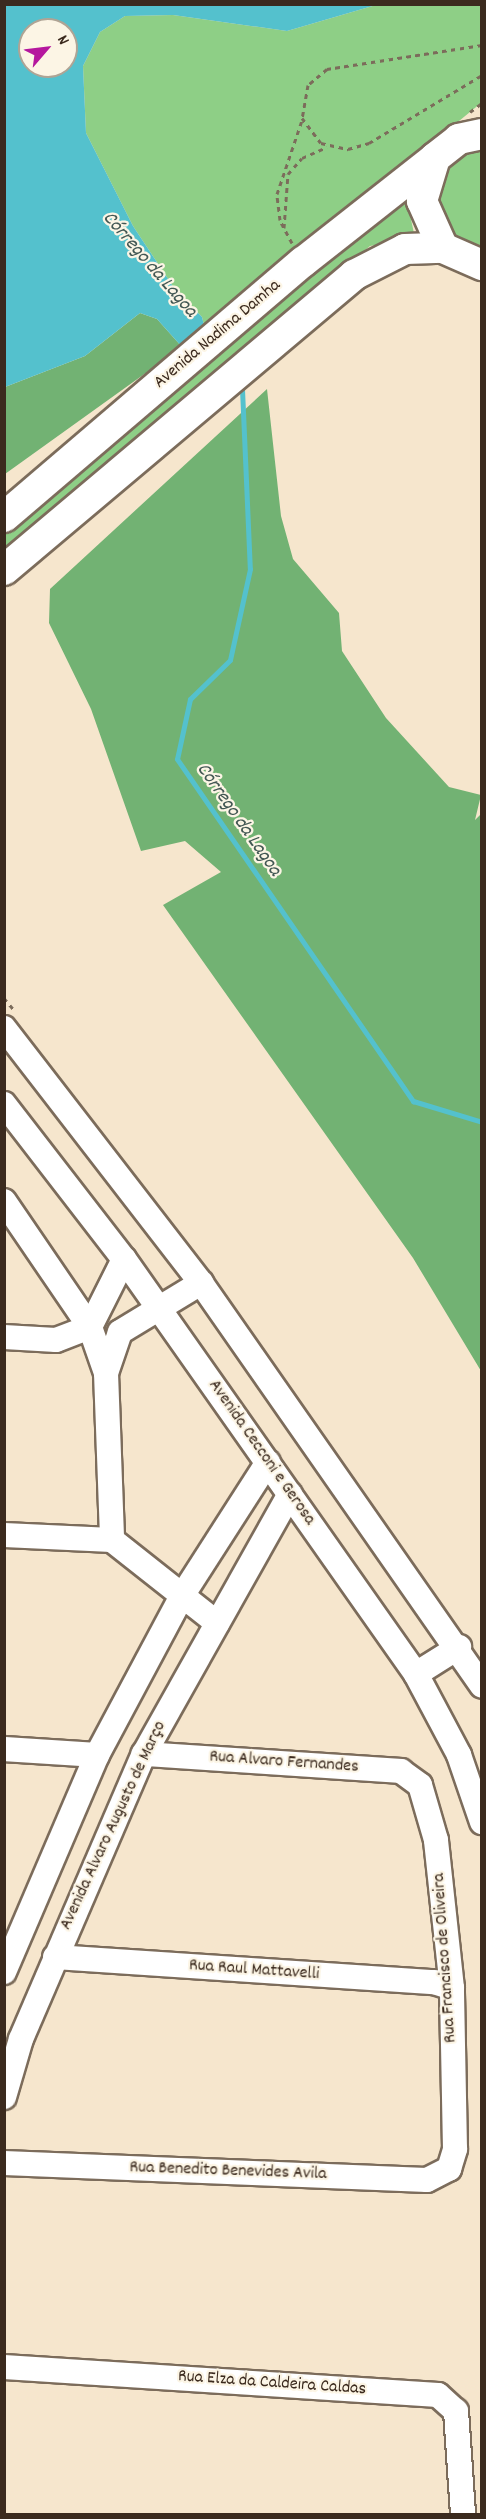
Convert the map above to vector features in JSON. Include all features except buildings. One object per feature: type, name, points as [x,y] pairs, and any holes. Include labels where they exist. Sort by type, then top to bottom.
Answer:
[{"type":"main road","name":"Avenida Nadima Damha","points":[[4,517],[435,158],[474,131]]},
{"type":"main road","points":[[435,158],[422,201],[443,248]]},
{"type":"main road","points":[[4,570],[354,275],[405,249],[443,248],[482,266]]},
{"type":"street","points":[[4,1028],[201,1283],[459,1647],[482,1686]]},
{"type":"street","name":"Avenida Cecconi e Gerosa","points":[[4,1104],[124,1259],[416,1674],[459,1755],[482,1822]]},
{"type":"street","points":[[4,1201],[90,1327],[106,1373],[112,1540]]},
{"type":"street","points":[[4,1338],[56,1340],[90,1327],[124,1259]]},
{"type":"street","points":[[106,1373],[120,1332],[201,1283]]},
{"type":"street","points":[[6,1966],[97,1755],[182,1596],[268,1462]]},
{"type":"street","name":"Avenida Alvaro Augusto de Março","points":[[6,2087],[13,2037],[55,1958],[144,1754],[290,1494]]},
{"type":"street","points":[[4,1535],[112,1540],[217,1623]]},
{"type":"street","points":[[416,1674],[459,1647]]},
{"type":"street","points":[[4,1749],[97,1755]]},
{"type":"street","name":"Rua Alvaro Fernandes","points":[[144,1754],[400,1771],[420,1785]]},
{"type":"street","name":"Rua Francisco de Oliveira","points":[[420,1785],[436,1840],[452,1988],[455,2149],[449,2169]]},
{"type":"street","name":"Rua Raul Mattavelli","points":[[55,1958],[434,1982],[452,1988]]},
{"type":"street","name":"Rua Benedito Benevides Avila","points":[[4,2163],[427,2180],[449,2169]]},
{"type":"street","name":"Rua Elza da Caldeira Caldas","points":[[4,2367],[438,2395],[456,2411],[463,2514]]},
{"type":"path","points":[[296,253],[286,234],[277,194],[302,118],[308,85],[327,69],[482,45]]},
{"type":"path","points":[[286,234],[281,206],[288,174],[302,158],[329,146],[369,143],[482,75]]},
{"type":"path","points":[[302,118],[312,137],[329,146]]},
{"type":"green space","points":[[376,5],[481,5],[481,103],[205,329],[202,317],[174,288],[133,226],[86,133],[83,66],[100,32],[125,16],[173,15],[287,31]]},
{"type":"green space","points":[[481,146],[481,254],[444,234],[434,188],[453,157]]},
{"type":"green space","points":[[406,196],[415,238],[370,246],[5,554],[5,531]]},
{"type":"green space","points":[[140,313],[157,319],[182,347],[5,474],[5,387],[85,356]]},
{"type":"green space","points":[[267,389],[281,516],[293,559],[339,613],[342,651],[386,718],[449,787],[481,795],[475,820],[481,814],[481,1371],[413,1258],[163,905],[221,872],[185,841],[141,851],[91,709],[49,623],[50,589]]},
{"type":"water","points":[[5,5],[376,5],[287,31],[173,15],[125,16],[100,32],[83,66],[86,133],[133,226],[174,288],[202,317],[205,329],[182,347],[157,319],[140,313],[85,356],[5,387]]},
{"type":"waterway","name":"Córrego da Lagoa","points":[[242,389],[250,569],[230,660],[190,699],[177,759],[413,1101],[482,1122]]}]
